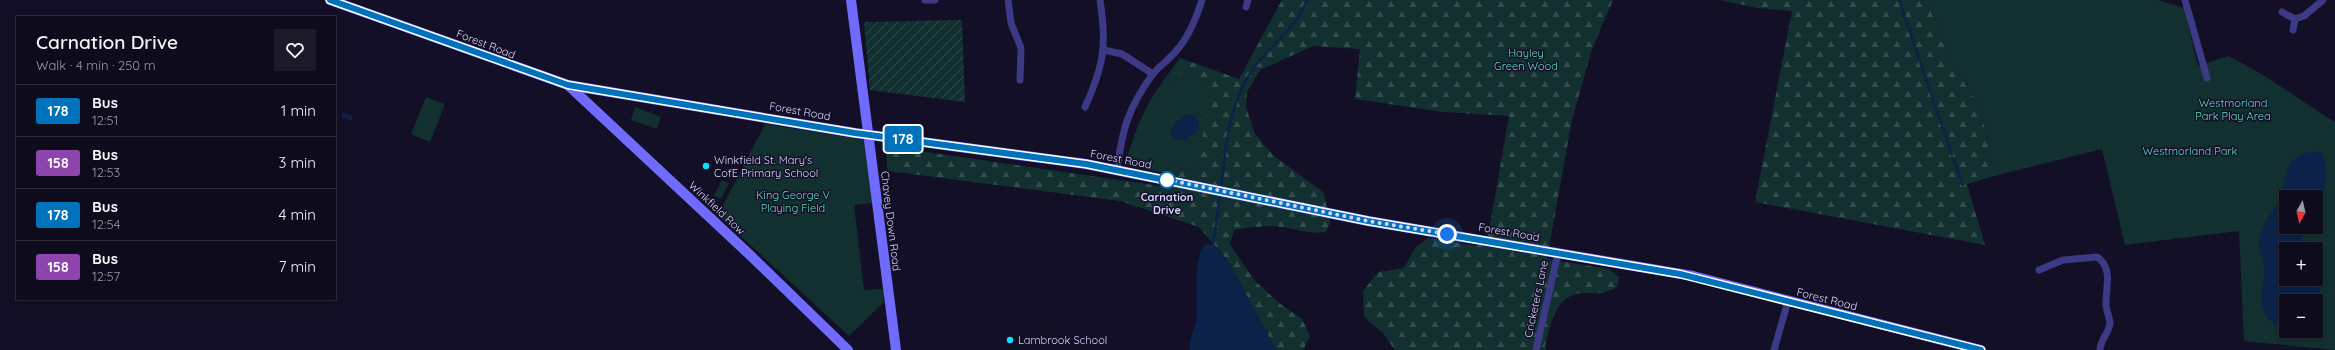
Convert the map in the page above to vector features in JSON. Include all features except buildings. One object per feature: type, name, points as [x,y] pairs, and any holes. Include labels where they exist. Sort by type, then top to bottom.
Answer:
[{"type":"main road","name":"Forest Road","points":[[330,0],[568,85],[868,135],[1086,164],[1212,188],[1368,221],[1693,276],[1788,302],[1981,350]]},
{"type":"main road","name":"Chavey Down Road","points":[[851,0],[896,350]]},
{"type":"main road","name":"Winkfield Row","points":[[568,85],[751,256],[848,350]]},
{"type":"street","points":[[925,0],[935,0]]},
{"type":"street","points":[[1008,0],[1011,24],[1021,48],[1020,80]]},
{"type":"street","points":[[1085,107],[1096,84],[1104,50],[1100,0]]},
{"type":"street","points":[[1117,171],[1122,133],[1131,109],[1153,74],[1177,51],[1185,39],[1196,20],[1202,0]]},
{"type":"street","points":[[2184,0],[2207,78]]},
{"type":"street","points":[[2282,12],[2295,19],[2304,16],[2323,0]]},
{"type":"street","points":[[2294,30],[2295,19]]},
{"type":"street","points":[[1104,50],[1122,54],[1153,74]]},
{"type":"street","name":"Cricketers Lane","points":[[1536,350],[1558,253]]},
{"type":"street","points":[[2039,270],[2063,260],[2097,257],[2101,259],[2106,270],[2109,285],[2106,306],[2110,323],[2100,350]]},
{"type":"street","points":[[1774,350],[1788,302]]},
{"type":"green space","name":"Hayley Green Wood","points":[[1282,0],[1613,0],[1592,49],[1572,120],[1547,259],[1609,269],[1619,277],[1617,287],[1605,292],[1574,295],[1567,298],[1560,304],[1552,319],[1545,346],[1547,350],[1395,350],[1383,333],[1364,317],[1363,291],[1378,272],[1404,268],[1415,248],[1428,238],[1477,246],[1487,242],[1509,116],[1443,112],[1355,99],[1360,49],[1313,46],[1260,70],[1247,92],[1246,107],[1255,134],[1273,155],[1324,193],[1330,223],[1326,232],[1309,232],[1277,226],[1253,227],[1234,230],[1230,244],[1254,280],[1279,303],[1302,319],[1310,336],[1303,350],[1276,350],[1228,261],[1199,227],[1120,201],[888,171],[885,146],[1168,187],[1171,167],[1197,171],[1174,83],[1166,77],[1180,58],[1239,79]]},
{"type":"green space","points":[[1720,0],[1928,0],[1950,60],[1981,109],[1994,176],[1967,184],[1985,245],[1755,202],[1792,11],[1757,8]]},
{"type":"green space","name":"Westmorland Park","points":[[1928,0],[2158,0],[2184,8],[2198,66],[2228,56],[2269,79],[2335,122],[2335,350],[2244,341],[2239,231],[2125,245],[2102,149],[1994,176],[1981,109],[1950,60]]},
{"type":"green space","points":[[962,20],[965,102],[870,90],[864,22]]},
{"type":"green space","points":[[1182,72],[1212,83],[1197,171],[1171,167],[1170,174],[1125,165],[1136,130],[1152,98],[1166,77],[1174,83]]},
{"type":"green space","points":[[426,97],[445,104],[430,142],[411,134]]},
{"type":"green space","points":[[635,107],[661,117],[657,129],[631,120]]},
{"type":"green space","name":"King George V Playing Field","points":[[765,124],[864,140],[873,203],[854,205],[864,290],[883,289],[884,302],[849,336],[718,215]]},
{"type":"green space","points":[[722,180],[729,183],[721,199],[714,196]]},
{"type":"water","points":[[343,112],[353,116],[352,121],[341,117]]},
{"type":"water","points":[[1188,114],[1194,115],[1197,118],[1199,128],[1187,140],[1173,139],[1171,135],[1172,127],[1180,118]]},
{"type":"water","points":[[2320,151],[2324,158],[2326,166],[2326,183],[2323,196],[2323,190],[2283,190],[2288,168],[2294,159],[2307,153]]},
{"type":"water","points":[[2279,200],[2279,234],[2303,234],[2302,242],[2279,242],[2279,286],[2319,286],[2320,291],[2319,294],[2279,294],[2279,326],[2268,318],[2263,309],[2261,296],[2264,269],[2260,249],[2260,237],[2262,230]]},
{"type":"water","points":[[1205,244],[1213,245],[1228,261],[1276,350],[1190,350],[1190,342],[1196,320],[1196,280],[1198,260]]},
{"type":"waterway","points":[[1221,189],[1224,158],[1233,111],[1238,96],[1253,69],[1290,28],[1307,0]]},
{"type":"waterway","points":[[1899,0],[1952,155]]},
{"type":"waterway","points":[[1954,160],[1963,185]]},
{"type":"waterway","points":[[1213,246],[1220,194]]},
{"type":"bus line","name":"178","points":[[330,0],[534,75],[568,85],[855,133],[1086,164],[1368,221],[1693,276],[1981,350]]},
{"type":"place","name":"Winkfield St. Mary's CofE Primary School","points":[[706,166]]},
{"type":"place","name":"Carnation Drive","points":[[1167,180]]},
{"type":"place","name":"Lambrook School","points":[[1010,340]]},
{"type":"route","points":[[1167,180],[1164,179],[1368,221],[1447,234]]},
{"type":"park label","name":"Westmorland Park Play Area","points":[[2233,109]]}]
